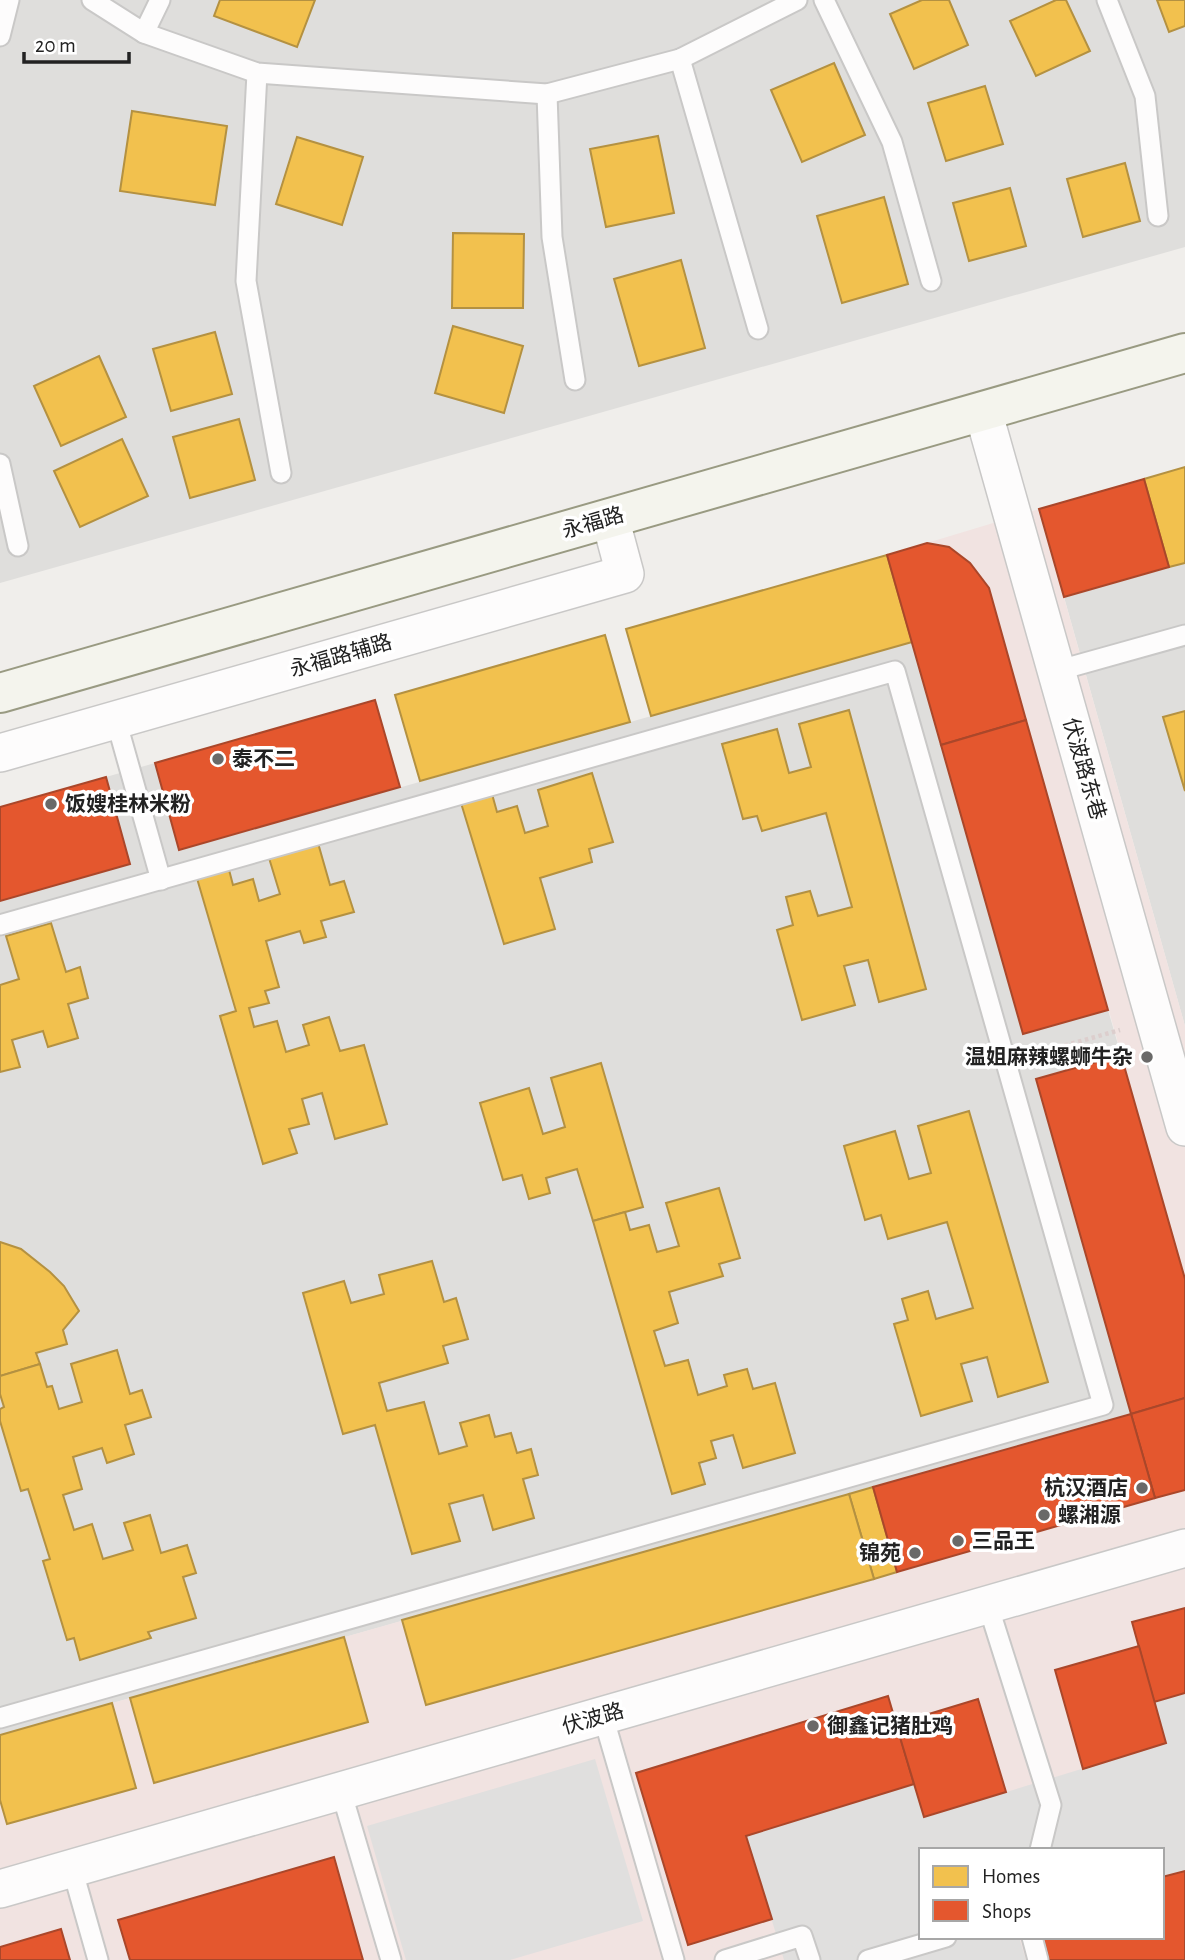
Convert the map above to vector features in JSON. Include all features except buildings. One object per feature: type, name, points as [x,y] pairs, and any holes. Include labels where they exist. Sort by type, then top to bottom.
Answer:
[{"type":"street","name":"永福路","points":[[0,693],[1185,353]]},
{"type":"street","name":"伏波路东巷","points":[[983,411],[1185,1127]]},
{"type":"street","name":"永福路辅路","points":[[0,753],[625,574],[610,518]]},
{"type":"street","name":"伏波路","points":[[0,1889],[1185,1548]]},
{"type":"lane","points":[[0,36],[9,0]]},
{"type":"lane","points":[[92,0],[144,33],[257,73],[547,94],[681,59],[797,0]]},
{"type":"lane","points":[[144,33],[160,0]]},
{"type":"lane","points":[[824,0],[891,142],[932,281]]},
{"type":"lane","points":[[1107,0],[1145,96],[1158,216]]},
{"type":"lane","points":[[681,59],[758,329]]},
{"type":"lane","points":[[257,73],[246,282],[281,473]]},
{"type":"lane","points":[[547,94],[552,237],[575,380]]},
{"type":"lane","points":[[0,464],[18,546]]},
{"type":"lane","points":[[1056,671],[1185,635]]},
{"type":"lane","points":[[0,925],[895,671],[1103,1405],[0,1718]]},
{"type":"lane","points":[[116,720],[161,880]]},
{"type":"lane","points":[[988,1605],[1051,1805],[1040,1848]]},
{"type":"lane","points":[[603,1716],[674,1960]]},
{"type":"lane","points":[[341,1791],[391,1960]]},
{"type":"lane","points":[[72,1868],[98,1960]]},
{"type":"lane","points":[[725,1960],[802,1936],[810,1960]]},
{"type":"lane","points":[[868,1960],[939,1939]]},
{"type":"lane","points":[[1033,1939],[1038,1960]]},
{"type":"path","points":[[1006,1062],[1155,1020]]},
{"type":"shaded area","points":[[0,0],[1185,0],[1185,247],[0,583]]},
{"type":"shaded area","points":[[1039,509],[1185,1026],[1185,1279],[989,588],[970,563],[950,547],[927,543]]},
{"type":"shaded area","points":[[1185,563],[1185,1026],[1064,597]]},
{"type":"shaded area","points":[[912,642],[1023,1034],[1108,1010],[1121,1055],[1036,1079],[1131,1414],[0,1735],[0,901],[130,864],[106,777],[155,763],[180,850]]},
{"type":"shaded area","points":[[1185,1398],[1185,1960],[0,1960],[0,1735]]},
{"type":"shaded area","points":[[1185,1693],[1185,1871],[1164,1876],[1164,1848],[919,1848],[919,1939],[1020,1939],[1026,1960],[784,1960],[746,1836],[914,1784],[925,1817],[1166,1743],[1154,1702]]},
{"type":"shaded area","points":[[595,1759],[643,1921],[510,1960],[406,1960],[367,1826]]},
{"type":"place","name":"泰不二","points":[[218,759]]},
{"type":"place","name":"饭嫂桂林米粉","points":[[51,804]]},
{"type":"place","name":"温姐麻辣螺蛳牛杂","points":[[1147,1057]]},
{"type":"place","name":"杭汉酒店","points":[[1142,1488]]},
{"type":"place","name":"螺湘源","points":[[1044,1515]]},
{"type":"place","name":"三品王","points":[[958,1541]]},
{"type":"place","name":"锦苑","points":[[915,1553]]},
{"type":"place","name":"御鑫记猪肚鸡","points":[[813,1726]]}]
